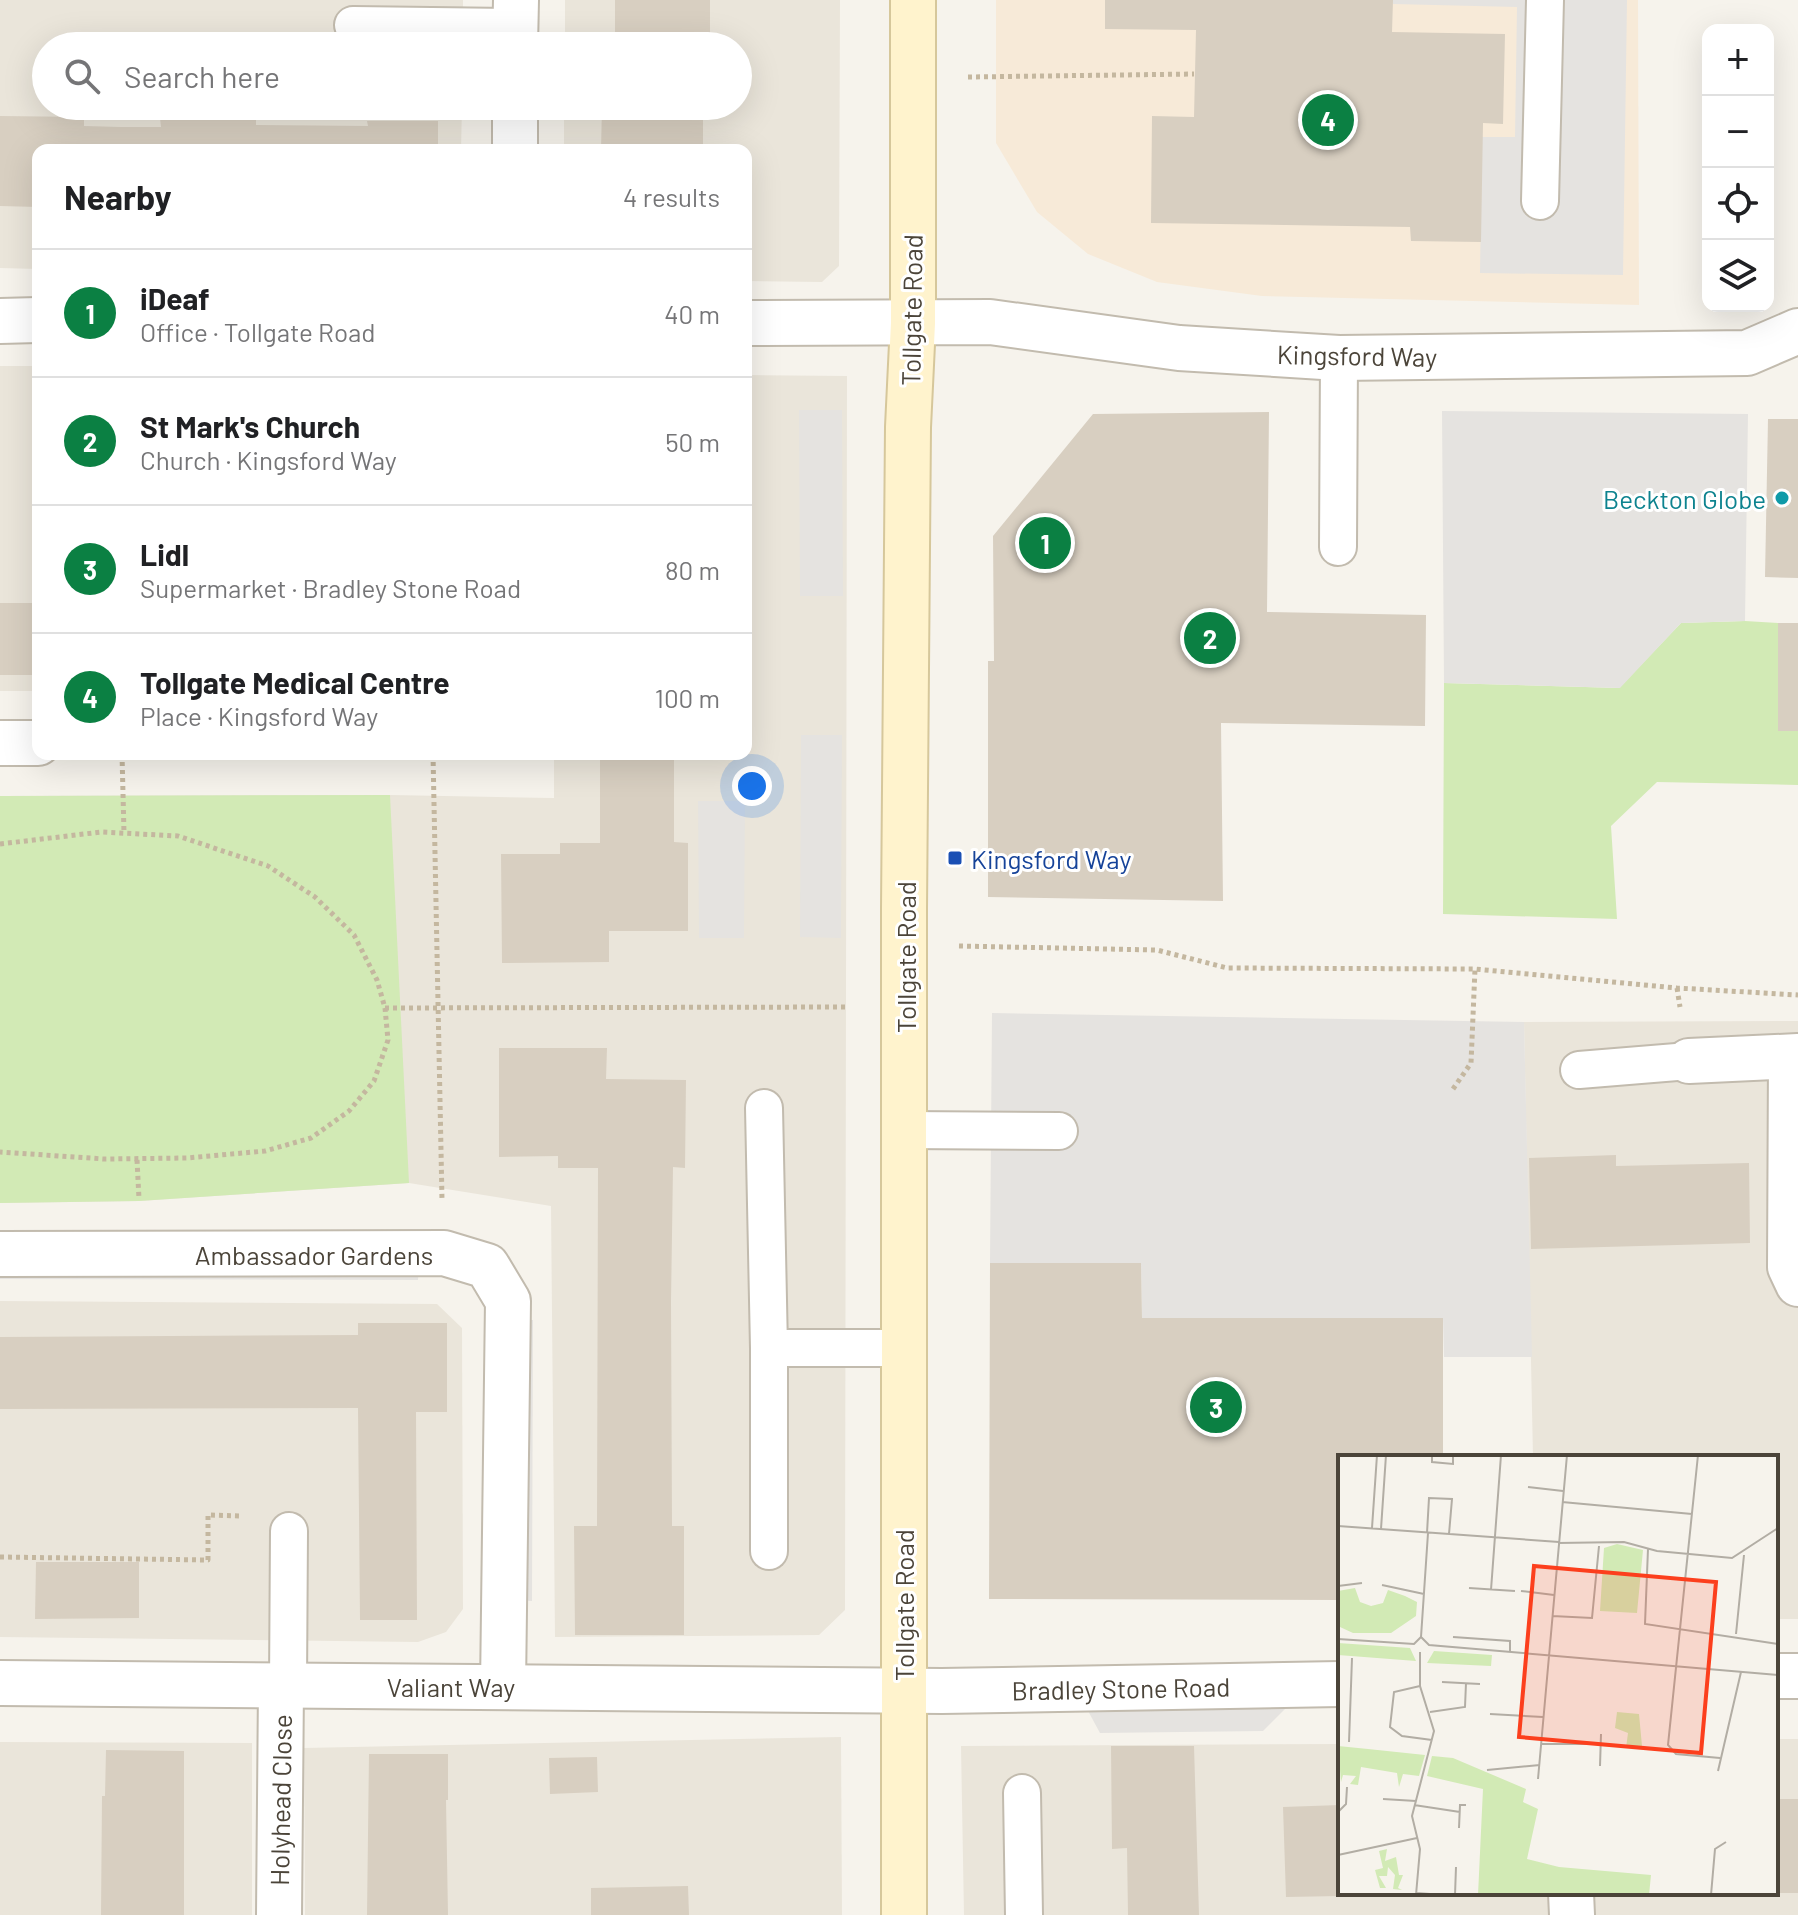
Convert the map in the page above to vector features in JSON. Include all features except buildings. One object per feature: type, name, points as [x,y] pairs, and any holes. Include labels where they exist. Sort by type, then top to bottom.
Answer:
[{"type":"street","name":"Tollgate Road","points":[[904,1915],[904,1130],[908,442],[913,323],[913,0]]},
{"type":"street","points":[[515,120],[515,144]]},
{"type":"street","points":[[0,321],[32,320]]},
{"type":"street","name":"Kingsford Way","points":[[752,323],[990,322],[1179,348],[1339,358],[1747,353],[1798,331]]},
{"type":"street","points":[[0,743],[32,743]]},
{"type":"street","points":[[1689,1061],[1794,1056],[1790,1267],[1798,1284]]},
{"type":"street","name":"Ambassador Gardens","points":[[0,1254],[444,1253],[487,1266],[508,1301],[503,1687]]},
{"type":"street","name":"Valiant Way","points":[[0,1683],[903,1689]]},
{"type":"street","name":"Bradley Stone Road","points":[[903,1689],[942,1691],[1338,1684]]},
{"type":"street","name":"Holyhead Close","points":[[279,1915],[284,1685]]},
{"type":"street","points":[[1571,1895],[1572,1915]]},
{"type":"lane","points":[[1540,201],[1545,0]]},
{"type":"lane","points":[[353,25],[516,24]]},
{"type":"lane","points":[[1338,547],[1339,358]]},
{"type":"lane","points":[[1579,1070],[1689,1061]]},
{"type":"lane","points":[[764,1108],[769,1551]]},
{"type":"lane","points":[[904,1130],[1059,1131]]},
{"type":"lane","points":[[769,1348],[904,1348]]},
{"type":"lane","points":[[284,1685],[289,1531]]},
{"type":"lane","points":[[1022,1793],[1024,1915]]},
{"type":"path","points":[[967,77],[1194,74]]},
{"type":"path","points":[[122,760],[124,833]]},
{"type":"path","points":[[433,760],[444,1253]]},
{"type":"path","points":[[0,844],[101,832],[178,836],[268,866],[315,897],[354,935],[377,980],[385,1008],[388,1040],[374,1081],[349,1111],[311,1138],[265,1151],[175,1159],[104,1159],[0,1152]]},
{"type":"path","points":[[958,946],[1157,950],[1227,968],[1475,969],[1677,988],[1798,995]]},
{"type":"path","points":[[1453,1089],[1471,1063],[1475,969]]},
{"type":"path","points":[[385,1008],[845,1007]]},
{"type":"path","points":[[0,1557],[208,1560],[208,1515],[289,1517],[289,1531]]},
{"type":"shaded area","points":[[0,0],[463,0],[463,32],[32,32],[32,120],[462,120],[461,144],[32,144],[32,269],[0,268]]},
{"type":"shaded area","points":[[565,0],[840,0],[839,266],[822,282],[752,281],[752,144],[564,144],[564,120],[752,120],[752,32],[565,32]]},
{"type":"shaded area","points":[[996,0],[1638,0],[1639,305],[1262,296],[1157,282],[1088,254],[1037,212],[996,143]]},
{"type":"shaded area","points":[[1393,0],[1627,0],[1623,275],[1480,273],[1482,137],[1515,137],[1517,7],[1393,4]]},
{"type":"shaded area","points":[[0,366],[32,366],[32,691],[0,691]]},
{"type":"shaded area","points":[[752,375],[847,376],[845,1610],[819,1635],[555,1637],[551,1206],[409,1183],[139,1201],[0,1203],[0,796],[390,795],[554,798],[554,760],[752,760]]},
{"type":"shaded area","points":[[799,410],[842,410],[843,596],[800,596]]},
{"type":"shaded area","points":[[1442,411],[1748,414],[1745,621],[1681,623],[1620,688],[1444,683]]},
{"type":"shaded area","points":[[801,735],[842,735],[841,938],[800,937]]},
{"type":"shaded area","points":[[698,801],[745,801],[744,938],[699,938]]},
{"type":"shaded area","points":[[992,1013],[1524,1022],[1532,1357],[1444,1357],[1443,1318],[1142,1318],[1141,1263],[990,1263]]},
{"type":"shaded area","points":[[1798,1021],[1798,1619],[1778,1619],[1778,1455],[1533,1455],[1524,1022]]},
{"type":"shaded area","points":[[0,1261],[419,1262],[418,1280],[0,1279]]},
{"type":"shaded area","points":[[0,1301],[437,1304],[462,1328],[463,1609],[446,1632],[418,1642],[0,1637]]},
{"type":"shaded area","points":[[515,1320],[533,1320],[532,1601],[514,1600]]},
{"type":"shaded area","points":[[1087,1709],[1285,1709],[1263,1731],[1100,1733]]},
{"type":"shaded area","points":[[841,1737],[842,1915],[305,1915],[304,1748]]},
{"type":"shaded area","points":[[1778,1739],[1798,1739],[1798,1915],[964,1915],[961,1746],[1338,1744],[1338,1895],[1778,1895]]},
{"type":"shaded area","points":[[0,1742],[252,1743],[252,1915],[0,1915]]},
{"type":"green space","points":[[1681,623],[1778,623],[1778,731],[1798,731],[1798,785],[1657,782],[1611,826],[1617,919],[1443,914],[1444,683],[1619,688]]},
{"type":"green space","points":[[390,795],[409,1183],[139,1201],[0,1203],[0,796]]},
{"type":"place","name":"Tollgate Medical Centre","points":[[1328,120]]},
{"type":"place","name":"Beckton Globe","points":[[1782,498]]},
{"type":"place","name":"iDeaf","points":[[1045,543]]},
{"type":"place","name":"St Mark's Church","points":[[1210,638]]},
{"type":"place","name":"Kingsford Way","points":[[955,858]]},
{"type":"place","name":"Lidl","points":[[1216,1407]]}]
